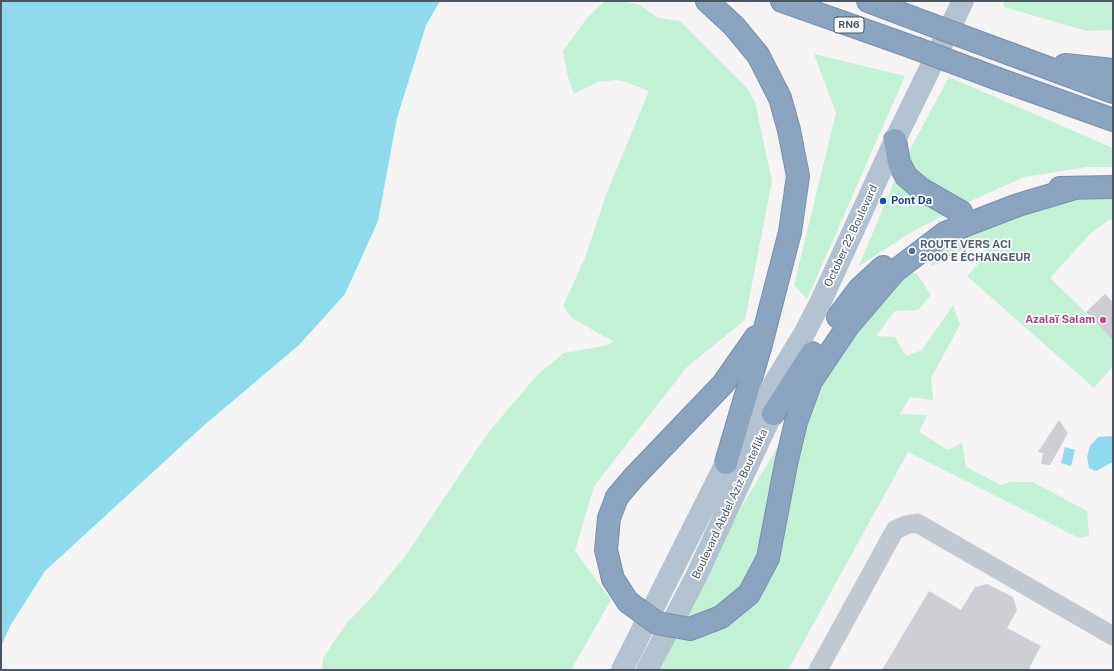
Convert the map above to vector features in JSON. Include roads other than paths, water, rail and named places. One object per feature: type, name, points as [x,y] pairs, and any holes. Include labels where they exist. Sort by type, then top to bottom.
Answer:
[{"type":"highway","points":[[707,1],[734,26],[758,55],[780,98],[794,153],[798,176],[790,232],[726,462]]},
{"type":"highway","name":"RN6","points":[[782,1],[1113,120]]},
{"type":"highway","name":"RN6","points":[[868,1],[1113,92]]},
{"type":"highway","points":[[1016,56],[1067,65],[1113,70]]},
{"type":"highway","points":[[895,140],[899,162],[906,176],[921,189],[961,212]]},
{"type":"highway","points":[[773,414],[825,333],[860,288],[900,252],[961,212],[977,206],[1047,188],[1113,187]]},
{"type":"highway","points":[[768,315],[750,347],[723,384],[617,496],[609,518],[606,550],[613,579],[628,602],[657,623],[690,629],[722,617],[749,594],[768,558],[786,464],[796,422],[811,381],[848,326],[895,271],[945,233],[1018,205],[1075,188]]},
{"type":"main road","name":"October 22 Boulevard","points":[[726,462],[804,334],[821,301],[895,140],[963,1]]},
{"type":"main road","name":"Boulevard Abdel Aziz Bouteflika","points":[[647,670],[695,579],[773,414],[804,334]]},
{"type":"main road","name":"Boulevard Abdel Aziz Bouteflika","points":[[622,670],[726,462]]},
{"type":"lane","points":[[818,670],[895,530],[906,525],[917,523],[1113,636]]},
{"type":"water","points":[[1,1],[440,1],[426,25],[397,118],[378,221],[345,294],[299,345],[202,427],[45,571],[10,626],[1,647]]},
{"type":"water","points":[[1113,436],[1113,462],[1096,471],[1089,468],[1087,457],[1090,446],[1098,437]]},
{"type":"water","points":[[1065,447],[1075,450],[1071,466],[1061,463]]},
{"type":"place","name":"Pont Da","points":[[883,201]]},
{"type":"place","name":"ROUTE VERS ACI 2000 E ÉCHANGEUR","points":[[912,251]]},
{"type":"place","name":"Azalaï Salam","points":[[1103,320]]}]
